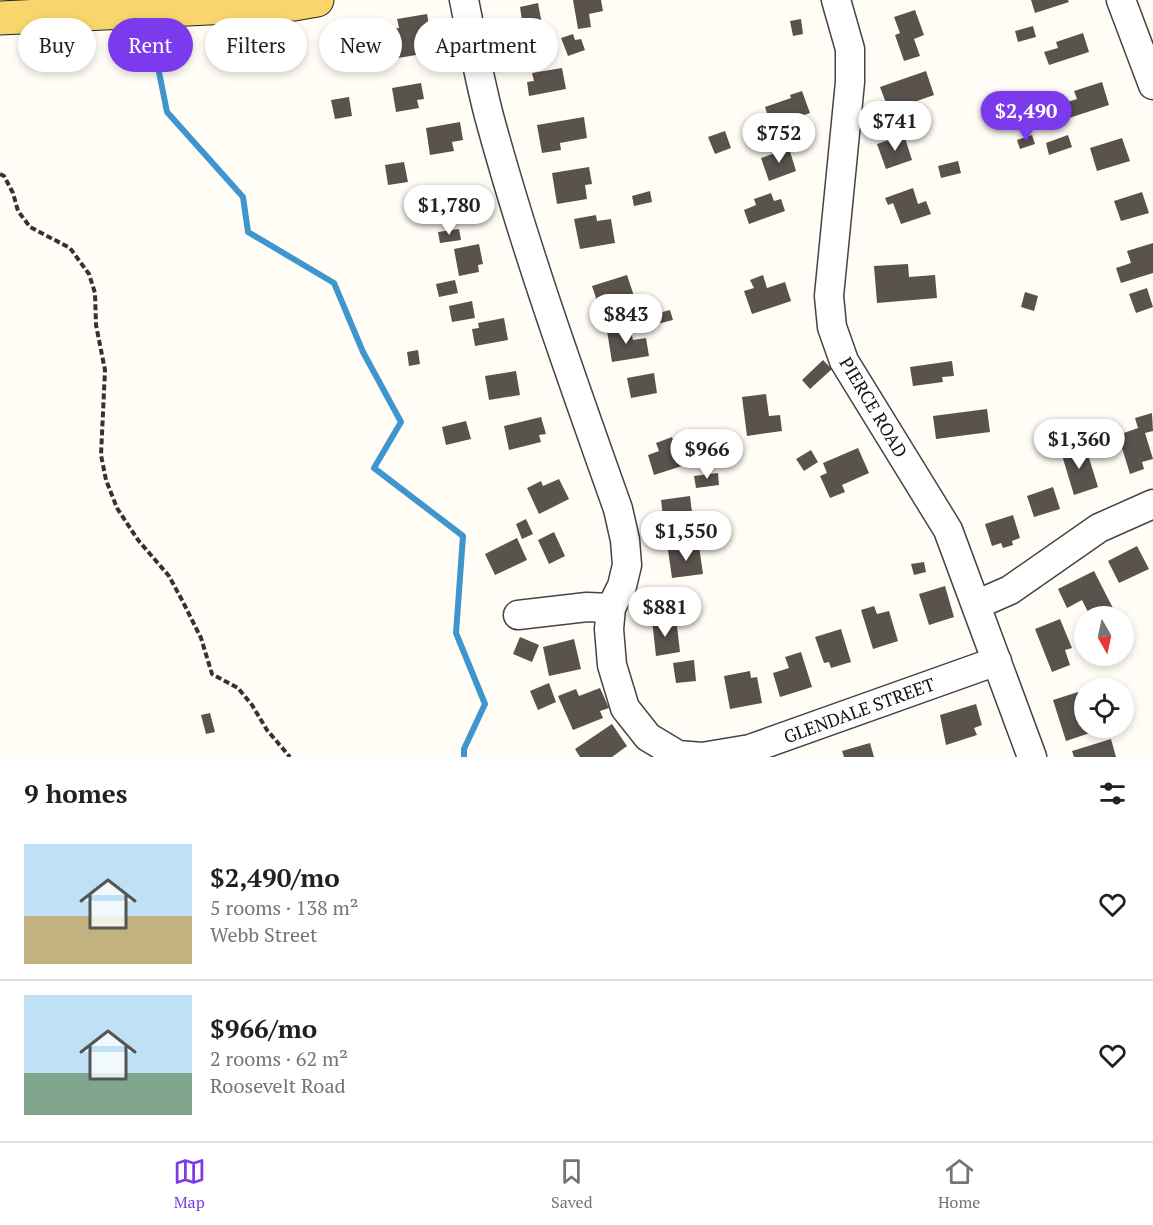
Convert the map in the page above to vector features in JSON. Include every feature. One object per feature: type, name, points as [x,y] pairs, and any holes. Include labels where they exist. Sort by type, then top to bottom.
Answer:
[{"type":"main road","points":[[0,18],[156,6],[294,4],[317,0]]},
{"type":"street","points":[[464,0],[489,115],[522,227],[543,296],[618,509],[625,540],[627,564],[622,586],[611,608],[587,607],[518,615]]},
{"type":"street","name":"PIERCE ROAD","points":[[836,0],[851,60],[829,296],[832,327],[850,372],[948,530],[1032,757]]},
{"type":"street","points":[[1121,0],[1153,86]]},
{"type":"street","points":[[976,605],[1010,590],[1099,528],[1153,504]]},
{"type":"street","name":"GLENDALE STREET","points":[[611,608],[609,629],[612,665],[625,708],[648,737],[678,755],[702,757],[750,749],[996,661]]},
{"type":"path","points":[[0,174],[4,176],[13,193],[18,211],[30,227],[69,249],[89,274],[95,293],[96,325],[105,370],[101,455],[106,480],[117,508],[138,540],[169,576],[201,638],[212,674],[238,688],[252,705],[267,730],[290,757]]},
{"type":"building","points":[[573,0],[601,0],[603,11],[589,14],[591,27],[578,29]]},
{"type":"building","points":[[1031,0],[1068,0],[1069,2],[1035,13]]},
{"type":"building","points":[[538,3],[541,18],[522,18],[520,7]]},
{"type":"building","points":[[915,10],[924,35],[914,39],[920,56],[904,61],[895,35],[900,33],[894,17]]},
{"type":"building","points":[[427,14],[428,18],[414,18],[414,55],[402,57],[402,18]]},
{"type":"building","points":[[801,19],[803,34],[793,36],[790,21]]},
{"type":"building","points":[[1033,26],[1036,37],[1018,42],[1015,31]]},
{"type":"building","points":[[1083,33],[1089,52],[1049,65],[1044,52],[1058,48],[1056,42]]},
{"type":"building","points":[[573,34],[575,40],[581,39],[585,50],[568,56],[561,38]]},
{"type":"building","points":[[562,68],[566,89],[529,96],[527,82],[534,81],[532,73],[558,72],[558,69]]},
{"type":"building","points":[[926,71],[934,95],[889,111],[880,87]]},
{"type":"building","points":[[1102,82],[1109,105],[1069,118],[1064,103],[1077,99],[1074,91]]},
{"type":"building","points":[[421,83],[424,99],[417,100],[419,108],[396,112],[392,88]]},
{"type":"building","points":[[802,91],[810,113],[771,126],[765,107],[791,98],[790,95]]},
{"type":"building","points":[[349,97],[352,116],[335,119],[331,100]]},
{"type":"building","points":[[584,117],[587,138],[560,143],[561,150],[542,153],[537,125]]},
{"type":"building","points":[[460,122],[463,140],[452,142],[454,151],[430,155],[426,128]]},
{"type":"building","points":[[725,131],[731,148],[715,154],[708,137]]},
{"type":"building","points":[[904,135],[912,160],[886,169],[877,144]]},
{"type":"building","points":[[1032,135],[1035,144],[1020,149],[1017,140]]},
{"type":"building","points":[[1068,135],[1072,147],[1049,155],[1046,143]]},
{"type":"building","points":[[1122,138],[1130,161],[1097,171],[1090,148]]},
{"type":"building","points":[[789,148],[796,171],[769,181],[761,158]]},
{"type":"building","points":[[958,161],[961,173],[941,178],[938,166]]},
{"type":"building","points":[[404,162],[408,182],[388,185],[385,165]]},
{"type":"building","points":[[589,167],[592,184],[585,185],[587,199],[557,204],[552,173]]},
{"type":"building","points":[[471,186],[473,202],[466,203],[468,212],[442,217],[437,191]]},
{"type":"building","points":[[913,188],[918,204],[926,201],[931,214],[901,224],[893,203],[888,205],[885,198]]},
{"type":"building","points":[[650,191],[652,202],[634,206],[632,196]]},
{"type":"building","points":[[1142,192],[1149,213],[1121,221],[1114,201]]},
{"type":"building","points":[[771,193],[774,201],[781,199],[785,211],[749,224],[744,210],[756,205],[754,199]]},
{"type":"building","points":[[596,215],[597,221],[611,219],[615,243],[580,249],[574,219]]},
{"type":"building","points":[[459,229],[461,240],[440,243],[438,232]]},
{"type":"building","points":[[1153,243],[1153,273],[1121,283],[1116,268],[1131,263],[1127,251]]},
{"type":"building","points":[[479,244],[483,264],[478,265],[479,272],[459,276],[454,249]]},
{"type":"building","points":[[908,264],[909,277],[935,275],[937,298],[877,303],[874,266]]},
{"type":"building","points":[[627,275],[635,299],[600,310],[592,286]]},
{"type":"building","points":[[763,275],[767,288],[785,282],[791,301],[752,314],[744,291],[754,288],[750,280]]},
{"type":"building","points":[[455,280],[458,293],[439,297],[436,284]]},
{"type":"building","points":[[1147,288],[1153,307],[1136,313],[1129,294]]},
{"type":"building","points":[[1025,292],[1038,296],[1034,311],[1021,307]]},
{"type":"building","points":[[472,301],[475,318],[452,322],[449,306]]},
{"type":"building","points":[[670,310],[673,320],[653,325],[651,315]]},
{"type":"building","points":[[504,318],[508,340],[475,346],[472,329],[479,328],[478,323]]},
{"type":"building","points":[[630,327],[633,340],[646,338],[649,356],[612,362],[607,331]]},
{"type":"building","points":[[418,350],[420,364],[409,366],[407,352]]},
{"type":"building","points":[[823,360],[832,369],[810,389],[802,380]]},
{"type":"building","points":[[952,361],[954,376],[942,377],[943,382],[913,386],[910,367]]},
{"type":"building","points":[[516,371],[520,395],[489,400],[485,376]]},
{"type":"building","points":[[654,373],[657,393],[631,398],[627,378]]},
{"type":"building","points":[[766,394],[769,416],[780,415],[782,431],[747,436],[742,397]]},
{"type":"building","points":[[987,409],[990,432],[936,439],[933,416]]},
{"type":"building","points":[[1152,413],[1153,431],[1145,433],[1153,459],[1142,462],[1144,469],[1130,474],[1118,435],[1138,428],[1135,418]]},
{"type":"building","points":[[541,417],[546,434],[539,435],[541,442],[509,450],[504,426]]},
{"type":"building","points":[[466,421],[471,439],[446,445],[442,427]]},
{"type":"building","points":[[1105,421],[1109,435],[1098,438],[1094,425]]},
{"type":"building","points":[[672,437],[682,466],[654,475],[648,455],[659,451],[656,443]]},
{"type":"building","points":[[1085,445],[1098,487],[1074,495],[1061,452]]},
{"type":"building","points":[[858,448],[869,473],[842,485],[845,492],[830,498],[820,476],[827,473],[823,463]]},
{"type":"building","points":[[811,450],[818,462],[804,471],[796,459]]},
{"type":"building","points":[[718,473],[719,485],[696,488],[694,476]]},
{"type":"building","points":[[559,479],[569,499],[539,514],[527,488],[541,481],[543,486]]},
{"type":"building","points":[[1053,487],[1060,509],[1034,517],[1027,496]]},
{"type":"building","points":[[690,496],[693,521],[664,525],[661,500]]},
{"type":"building","points":[[1013,515],[1020,538],[1012,541],[1013,545],[1003,548],[1001,543],[992,546],[985,524]]},
{"type":"building","points":[[526,519],[533,534],[522,539],[516,524]]},
{"type":"building","points":[[554,532],[565,556],[549,564],[538,540]]},
{"type":"building","points":[[517,538],[527,560],[495,575],[485,554]]},
{"type":"building","points":[[699,546],[703,574],[672,578],[668,550]]},
{"type":"building","points":[[1137,546],[1149,569],[1119,583],[1108,561]]},
{"type":"building","points":[[924,562],[926,572],[914,575],[911,564]]},
{"type":"building","points":[[1094,571],[1112,606],[1085,606],[1082,600],[1067,608],[1058,589]]},
{"type":"building","points":[[945,586],[954,617],[929,625],[919,594]]},
{"type":"building","points":[[874,606],[877,614],[889,611],[898,641],[873,649],[861,610]]},
{"type":"building","points":[[663,619],[664,627],[677,626],[680,652],[656,656],[652,620]]},
{"type":"building","points":[[1060,619],[1072,648],[1065,650],[1070,665],[1052,672],[1035,629]]},
{"type":"building","points":[[841,629],[851,662],[831,668],[829,662],[824,663],[815,637]]},
{"type":"building","points":[[520,637],[539,645],[532,662],[513,654]]},
{"type":"building","points":[[574,639],[581,669],[549,676],[543,647]]},
{"type":"building","points":[[801,652],[812,687],[780,697],[773,673],[789,668],[785,657]]},
{"type":"building","points":[[694,660],[696,681],[676,683],[673,663]]},
{"type":"building","points":[[750,671],[751,678],[757,677],[762,703],[730,709],[724,676]]},
{"type":"building","points":[[549,683],[556,702],[538,710],[530,691]]},
{"type":"building","points":[[600,688],[609,708],[600,711],[603,718],[573,730],[558,696],[576,689],[579,696]]},
{"type":"building","points":[[1074,693],[1075,738],[1066,741],[1053,700]]},
{"type":"building","points":[[976,704],[982,725],[974,728],[977,735],[946,745],[940,715]]},
{"type":"building","points":[[210,713],[215,732],[206,734],[201,715]]},
{"type":"building","points":[[612,724],[627,746],[612,757],[580,757],[575,749]]},
{"type":"building","points":[[1111,739],[1116,757],[1074,757],[1072,751]]},
{"type":"building","points":[[870,743],[874,757],[844,757],[842,751]]},
{"type":"waterway","points":[[159,72],[167,112],[243,197],[248,232],[334,283],[363,352],[401,422],[374,468],[463,536],[456,633],[485,704],[464,749],[464,757]]}]
